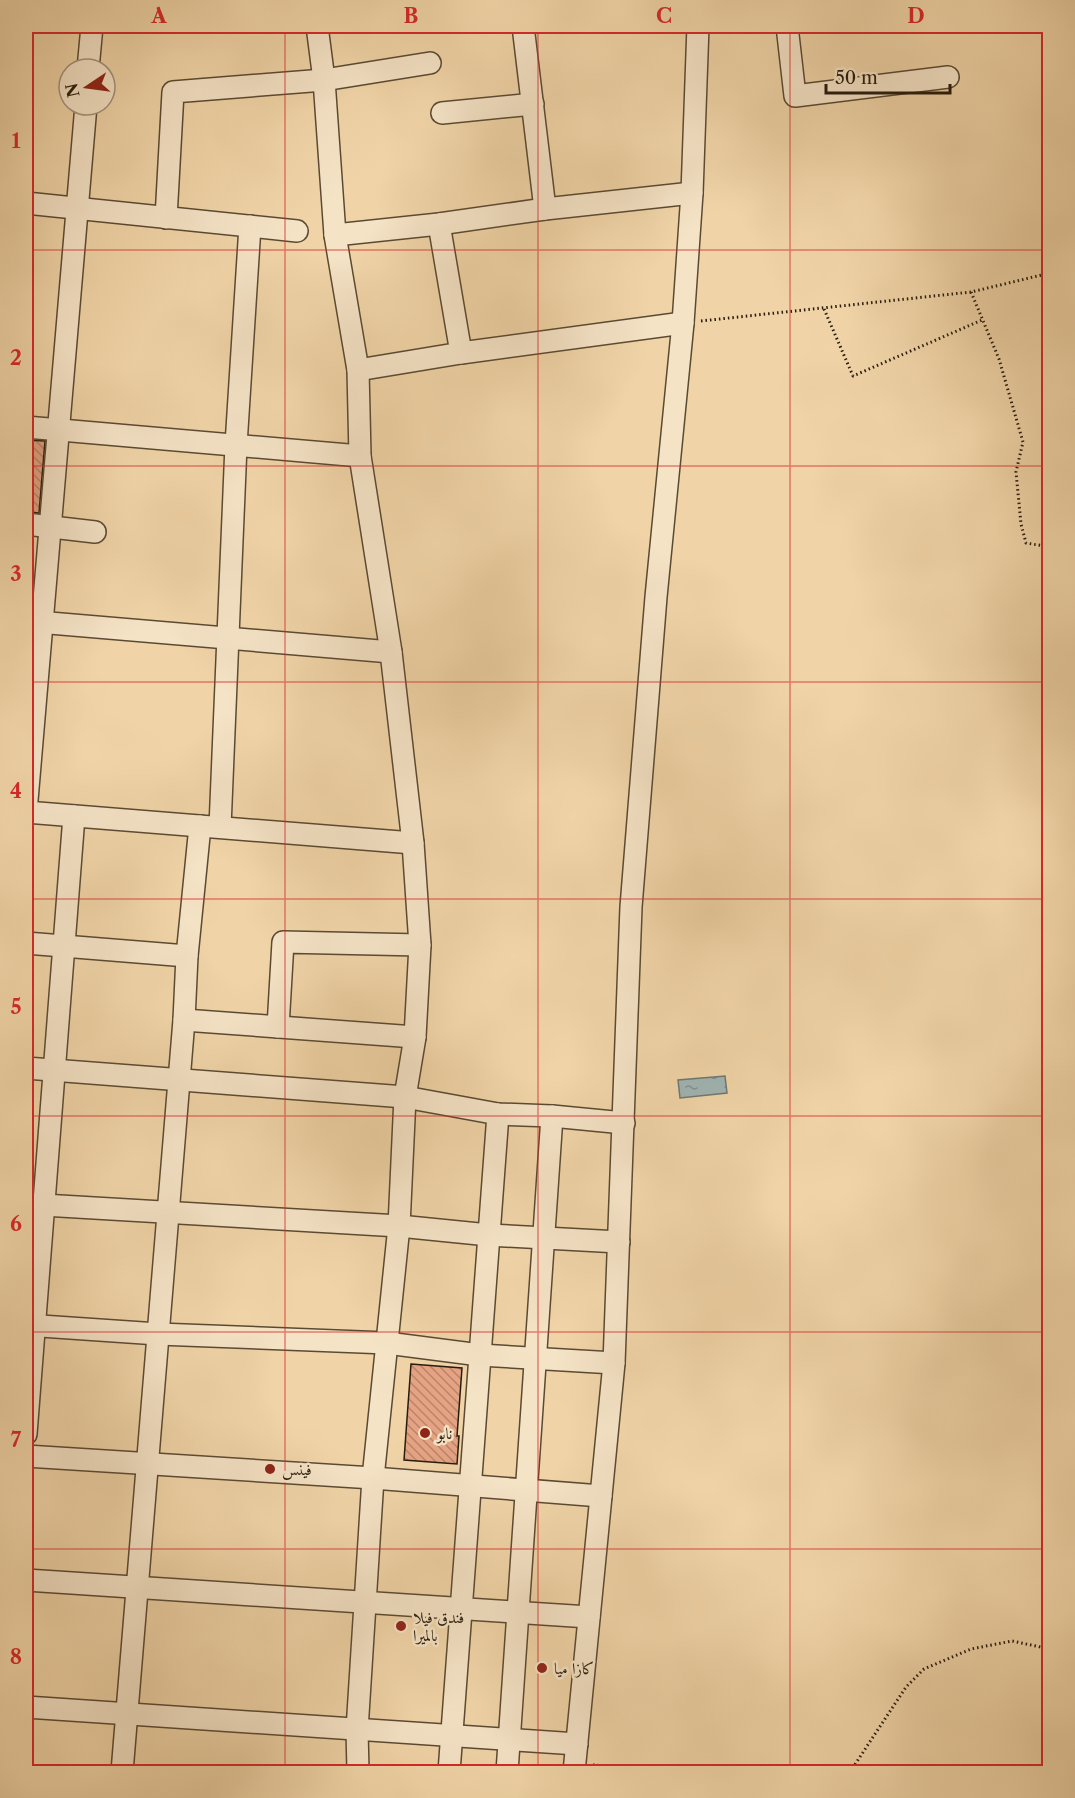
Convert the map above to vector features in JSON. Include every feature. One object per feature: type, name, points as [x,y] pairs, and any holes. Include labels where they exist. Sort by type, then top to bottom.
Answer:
[{"type":"street","points":[[89,57],[92,26]]},
{"type":"street","points":[[317,26],[324,81],[336,235],[358,370],[360,456],[391,652],[413,843],[420,945],[415,1037],[405,1097],[399,1226],[373,1478],[357,1730],[358,1773]]},
{"type":"street","points":[[523,26],[545,209]]},
{"type":"street","points":[[26,1707],[510,1740],[575,1760],[615,1363],[631,907],[656,597],[683,323],[692,193],[698,26]]},
{"type":"street","points":[[787,26],[795,96],[948,77]]},
{"type":"street","points":[[166,218],[173,92],[324,81],[430,63]]},
{"type":"street","points":[[442,113],[533,104]]},
{"type":"street","points":[[85,117],[50,527],[34,622],[26,812],[413,843]]},
{"type":"street","points":[[336,235],[692,193]]},
{"type":"street","points":[[26,203],[297,231]]},
{"type":"street","points":[[439,224],[461,352]]},
{"type":"street","points":[[122,1773],[184,1020],[187,956],[210,826],[227,638],[250,226]]},
{"type":"street","points":[[358,370],[461,352],[683,323]]},
{"type":"street","points":[[26,427],[360,456]]},
{"type":"street","points":[[26,525],[95,532]]},
{"type":"street","points":[[34,622],[391,652]]},
{"type":"street","points":[[26,1434],[34,1204],[54,1071],[74,816]]},
{"type":"street","points":[[278,1027],[283,942],[420,945]]},
{"type":"street","points":[[26,943],[187,956]]},
{"type":"street","points":[[184,1020],[415,1037]]},
{"type":"street","points":[[26,1068],[405,1097],[498,1114],[552,1116],[624,1123]]},
{"type":"street","points":[[449,1773],[498,1114]]},
{"type":"street","points":[[507,1773],[552,1116]]},
{"type":"street","points":[[34,1204],[619,1242]]},
{"type":"street","points":[[30,1326],[158,1334],[387,1343],[480,1355],[615,1363]]},
{"type":"street","points":[[26,1456],[373,1478],[601,1496]]},
{"type":"street","points":[[26,1580],[589,1617]]},
{"type":"path","points":[[683,323],[971,292],[1050,273]]},
{"type":"path","points":[[971,292],[999,359],[1023,441],[1016,472],[1023,534],[1026,543],[1050,547]]},
{"type":"path","points":[[824,309],[853,376],[982,320]]},
{"type":"path","points":[[850,1773],[906,1687],[924,1669],[971,1649],[1012,1641],[1050,1648]]},
{"type":"path","points":[[575,1760],[699,1773]]},
{"type":"water","points":[[725,1076],[727,1093],[680,1098],[678,1080]]},
{"type":"building","points":[[26,440],[45,441],[39,513],[26,512]]},
{"type":"building","points":[[411,1364],[462,1368],[457,1464],[404,1460]]},
{"type":"place","name":"نابو","points":[[425,1433]]},
{"type":"place","name":"فينس","points":[[270,1469]]},
{"type":"place","name":"فندق فيلا بالميرا","points":[[401,1626]]},
{"type":"place","name":"كازا ميا","points":[[542,1668]]}]
